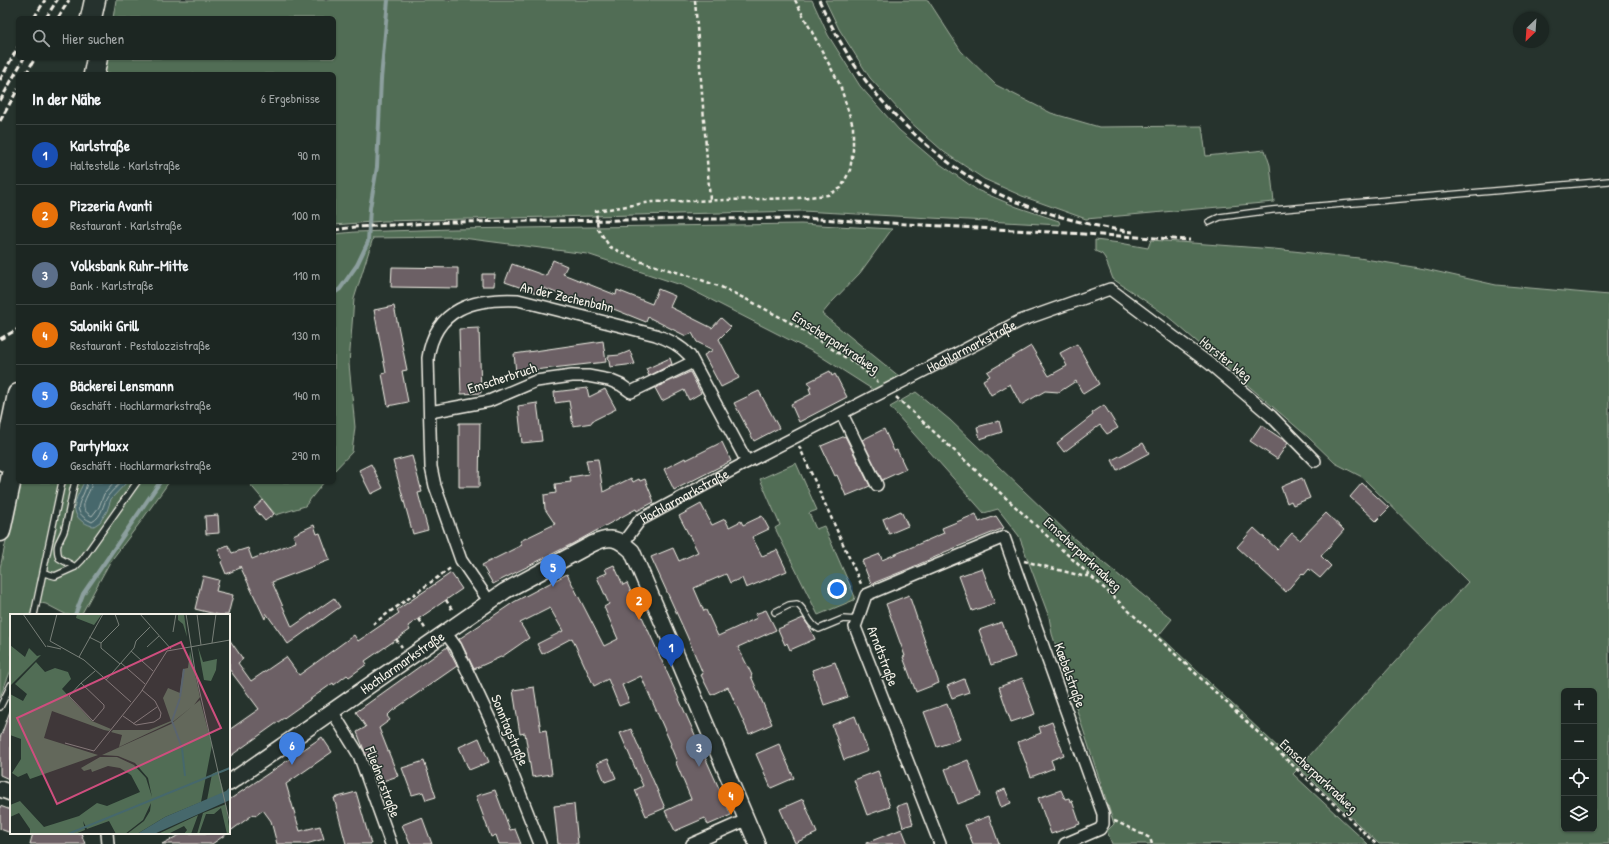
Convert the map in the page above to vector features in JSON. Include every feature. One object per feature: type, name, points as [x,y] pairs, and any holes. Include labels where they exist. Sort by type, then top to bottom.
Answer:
[{"type":"highway","points":[[80,72],[84,60]]},
{"type":"highway","points":[[94,72],[97,60]]},
{"type":"highway","points":[[0,479],[16,403]]},
{"type":"highway","points":[[0,531],[16,455]]},
{"type":"street","name":"Hochlarmarkstraße","points":[[230,781],[505,591],[600,540],[612,539],[623,543],[640,520],[747,462],[1020,321],[1110,289]]},
{"type":"street","name":"Horster Weg","points":[[1110,289],[1210,364],[1271,416],[1315,461]]},
{"type":"street","name":"An der Zechenbahn","points":[[489,601],[461,560],[434,486],[431,467],[428,358],[433,335],[454,312],[466,306],[481,302],[495,300],[518,300],[656,335],[676,343],[684,349],[693,362],[747,462]]},
{"type":"street","name":"Emscherbruch","points":[[430,412],[489,401],[536,381],[572,376],[588,376],[609,380],[621,385],[631,392],[693,362]]},
{"type":"street","points":[[842,414],[877,485]]},
{"type":"street","name":"Kaebelstraße","points":[[866,596],[1004,537],[1103,814],[1103,822]]},
{"type":"street","points":[[623,543],[632,551],[757,844]]},
{"type":"street","name":"Arndtstraße","points":[[866,596],[855,626],[940,844]]},
{"type":"street","name":"Sonntagstraße","points":[[446,632],[456,647],[495,730],[540,844]]},
{"type":"street","name":"Fliednerstraße","points":[[332,711],[359,755],[391,844]]},
{"type":"street","points":[[0,789],[10,793]]},
{"type":"street","points":[[692,844],[746,820]]},
{"type":"street","points":[[1065,844],[1100,829],[1103,822]]},
{"type":"street","points":[[107,834],[108,844]]},
{"type":"lane","points":[[1209,222],[1220,217],[1272,210],[1609,181]]},
{"type":"lane","points":[[34,614],[62,484]]},
{"type":"lane","points":[[74,484],[65,531],[60,538],[57,550],[59,558],[75,567]]},
{"type":"lane","points":[[72,493],[77,484]]},
{"type":"lane","points":[[44,573],[54,576],[75,567],[82,560],[136,484]]},
{"type":"lane","points":[[775,612],[789,604],[797,604],[802,606],[813,626],[819,629],[843,619],[858,620]]},
{"type":"lane","points":[[0,706],[10,687]]},
{"type":"path","points":[[695,0],[710,200]]},
{"type":"path","name":"Emscherparkradweg","points":[[795,0],[840,85],[853,126],[853,150],[850,170],[841,188],[828,195],[799,198],[652,202],[596,211],[598,229],[610,247],[642,262],[721,287],[791,323],[859,366],[888,390],[1091,576],[1376,844]]},
{"type":"path","points":[[795,438],[866,596]]},
{"type":"path","points":[[1012,559],[1082,576],[1091,576]]},
{"type":"path","points":[[373,624],[461,560]]},
{"type":"path","points":[[1103,822],[1117,822],[1150,838],[1152,844]]},
{"type":"green space","points":[[116,0],[812,0],[828,35],[860,86],[899,130],[933,159],[977,190],[1017,207],[1059,221],[1060,225],[802,211],[384,221],[336,225],[336,72],[103,72],[106,60],[336,60],[336,16],[113,16]]},
{"type":"green space","points":[[825,0],[928,0],[961,51],[996,85],[1051,113],[1099,127],[1202,126],[1206,156],[1265,150],[1270,165],[1274,202],[1086,219],[1022,196],[984,179],[944,152],[908,120],[870,78],[839,29]]},
{"type":"green space","points":[[801,224],[892,229],[860,273],[822,314],[900,377],[875,391],[817,354],[684,286],[587,254],[455,237],[373,238],[354,299],[349,364],[355,427],[352,452],[336,469],[336,234],[452,229]]},
{"type":"green space","points":[[1095,240],[1148,248],[1151,240],[1274,249],[1359,258],[1425,269],[1496,285],[1609,295],[1609,844],[1379,844],[1299,768],[1293,774],[1368,844],[1112,844],[1107,831],[1114,824],[1052,634],[1049,617],[1019,536],[998,509],[984,513],[890,407],[916,392],[950,420],[1071,536],[1172,619],[1159,635],[1299,767],[1468,582],[1362,477],[1335,463],[1308,437],[1166,315],[1113,279],[1102,254],[1095,251]]},
{"type":"green space","points":[[796,463],[817,510],[809,513],[816,529],[824,526],[855,597],[854,600],[818,615],[775,528],[780,525],[760,479]]},
{"type":"green space","points":[[19,484],[168,484],[110,562],[82,614],[65,614],[46,604],[37,602],[32,614],[10,614],[10,672],[0,697],[0,568]]},
{"type":"green space","points":[[250,484],[322,484],[305,506],[276,515]]},
{"type":"water","points":[[83,484],[125,484],[111,499],[107,511],[100,522],[94,526],[83,522],[78,518],[75,508],[77,497]]},
{"type":"building","points":[[553,260],[567,266],[563,274],[616,295],[617,290],[652,304],[658,289],[675,296],[670,307],[712,328],[721,318],[731,327],[719,339],[739,378],[721,387],[704,355],[713,350],[697,342],[692,333],[686,336],[648,317],[646,322],[596,302],[593,308],[544,288],[542,295],[505,282],[512,264],[546,276]]},
{"type":"building","points":[[392,267],[458,268],[458,288],[391,287]]},
{"type":"building","points":[[482,274],[495,274],[494,286],[482,286]]},
{"type":"building","points":[[394,306],[407,370],[402,371],[408,402],[388,406],[382,374],[386,373],[374,310]]},
{"type":"building","points":[[479,328],[481,393],[461,394],[459,329]]},
{"type":"building","points":[[603,341],[606,362],[516,372],[514,354]]},
{"type":"building","points":[[1077,344],[1099,384],[1083,394],[1076,381],[1059,392],[1045,391],[1021,405],[1010,384],[991,395],[983,380],[990,376],[987,372],[1031,346],[1049,376],[1067,366],[1060,353]]},
{"type":"building","points":[[630,351],[635,364],[610,367],[608,356],[620,355]]},
{"type":"building","points":[[670,358],[672,364],[649,376],[646,369]]},
{"type":"building","points":[[830,371],[832,376],[835,374],[847,397],[799,422],[791,404],[811,394],[809,388],[811,388],[808,382]]},
{"type":"building","points":[[690,372],[701,393],[689,400],[684,390],[662,401],[655,388]]},
{"type":"building","points":[[587,388],[589,397],[605,389],[616,409],[592,421],[592,423],[573,426],[569,401],[555,403],[554,392]]},
{"type":"building","points":[[759,391],[779,428],[754,441],[734,403]]},
{"type":"building","points":[[537,403],[542,441],[522,443],[518,406]]},
{"type":"building","points":[[1104,405],[1118,428],[1107,434],[1100,425],[1064,452],[1057,443],[1093,415],[1092,413]]},
{"type":"building","points":[[999,421],[1002,432],[980,439],[977,427]]},
{"type":"building","points":[[459,423],[480,423],[479,487],[459,487]]},
{"type":"building","points":[[1261,425],[1288,443],[1277,459],[1250,441]]},
{"type":"building","points":[[884,429],[894,451],[897,450],[906,469],[882,480],[862,440]]},
{"type":"building","points":[[845,436],[870,486],[846,496],[837,475],[835,476],[821,446]]},
{"type":"building","points":[[722,442],[731,461],[674,490],[664,469]]},
{"type":"building","points":[[1143,443],[1149,453],[1117,470],[1112,460]]},
{"type":"building","points":[[412,456],[422,492],[418,493],[428,530],[413,534],[393,461]]},
{"type":"building","points":[[598,459],[603,492],[631,478],[633,482],[639,479],[640,481],[645,479],[654,502],[637,511],[636,509],[572,544],[493,584],[482,565],[522,545],[520,541],[555,524],[545,509],[544,495],[556,493],[555,484],[571,482],[570,477],[589,474],[586,460]]},
{"type":"building","points":[[371,464],[383,488],[371,494],[359,470]]},
{"type":"building","points":[[1302,478],[1310,498],[1293,505],[1291,501],[1287,503],[1281,487]]},
{"type":"building","points":[[1362,483],[1389,508],[1376,521],[1350,497]]},
{"type":"building","points":[[263,500],[274,514],[265,521],[254,508]]},
{"type":"building","points":[[701,504],[712,525],[725,519],[729,527],[741,521],[743,525],[762,516],[769,529],[752,537],[762,556],[777,550],[787,571],[746,588],[742,578],[730,583],[726,574],[694,588],[704,611],[706,610],[718,636],[757,618],[755,614],[766,610],[776,630],[738,647],[752,675],[751,676],[772,724],[749,734],[728,687],[711,695],[701,675],[703,674],[687,636],[651,557],[673,548],[679,561],[698,552],[679,516]]},
{"type":"building","points":[[901,511],[908,526],[889,534],[883,519]]},
{"type":"building","points":[[1326,513],[1344,530],[1321,556],[1331,566],[1320,578],[1309,569],[1304,575],[1302,573],[1286,592],[1237,547],[1254,528],[1277,549],[1292,533],[1300,540]]},
{"type":"building","points":[[976,514],[979,522],[996,516],[1004,528],[871,584],[862,561],[880,554],[882,560],[944,533],[942,528]]},
{"type":"building","points":[[218,515],[219,533],[206,534],[205,516]]},
{"type":"building","points":[[314,525],[317,534],[320,533],[330,560],[272,582],[292,627],[334,598],[340,607],[288,644],[266,613],[265,619],[240,566],[240,568],[226,574],[218,549],[228,545],[232,553],[248,548],[252,559],[296,542],[293,535]]},
{"type":"building","points":[[614,565],[623,585],[627,583],[731,815],[708,825],[705,818],[675,831],[665,811],[691,799],[676,763],[677,762],[670,745],[671,744],[641,676],[622,685],[629,702],[619,706],[608,679],[594,686],[572,638],[542,654],[537,644],[563,631],[550,608],[520,623],[529,638],[503,656],[474,669],[459,639],[514,602],[567,574],[604,646],[618,639],[604,607],[609,604],[597,577],[607,573],[605,569]]},
{"type":"building","points":[[982,568],[995,603],[972,611],[959,576]]},
{"type":"building","points":[[451,573],[462,589],[408,626],[410,630],[365,661],[367,664],[349,677],[347,675],[334,685],[333,683],[230,756],[230,729],[259,709],[230,670],[230,640],[243,659],[238,663],[251,681],[286,657],[299,675],[354,635],[358,641],[399,613],[397,610]]},
{"type":"building","points":[[203,576],[219,580],[216,591],[233,595],[228,614],[215,614],[195,609]]},
{"type":"building","points":[[909,595],[939,683],[916,692],[903,657],[905,656],[886,604]]},
{"type":"building","points":[[803,618],[815,639],[790,650],[787,643],[785,645],[778,629]]},
{"type":"building","points":[[1002,622],[1015,657],[991,665],[979,630]]},
{"type":"building","points":[[447,647],[457,666],[392,711],[387,716],[390,720],[379,728],[398,776],[377,783],[357,732],[366,727],[356,712]]},
{"type":"building","points":[[835,662],[848,697],[824,705],[812,670]]},
{"type":"building","points":[[1022,678],[1035,714],[1011,722],[999,687]]},
{"type":"building","points":[[964,679],[969,692],[952,698],[947,686]]},
{"type":"building","points":[[534,687],[541,731],[546,730],[552,774],[532,777],[525,733],[520,734],[513,690]]},
{"type":"building","points":[[947,704],[960,739],[937,747],[924,712]]},
{"type":"building","points":[[10,711],[10,780],[0,775],[0,738]]},
{"type":"building","points":[[855,716],[868,751],[844,760],[832,725]]},
{"type":"building","points":[[1052,722],[1064,755],[1051,760],[1054,768],[1031,777],[1018,742],[1041,733],[1039,727]]},
{"type":"building","points":[[631,729],[665,808],[646,816],[635,790],[643,786],[620,733]]},
{"type":"building","points":[[322,737],[332,752],[286,784],[300,831],[320,826],[324,839],[306,844],[277,844],[271,821],[263,810],[255,816],[254,814],[230,831],[230,799]]},
{"type":"building","points":[[479,738],[489,762],[469,770],[459,747]]},
{"type":"building","points":[[779,744],[794,778],[771,788],[756,754]]},
{"type":"building","points":[[608,759],[616,778],[605,782],[597,763]]},
{"type":"building","points":[[968,760],[981,795],[958,804],[945,769]]},
{"type":"building","points":[[424,761],[436,797],[426,800],[423,792],[412,795],[402,768]]},
{"type":"building","points":[[878,771],[890,807],[867,815],[854,780]]},
{"type":"building","points":[[1005,789],[1011,803],[1001,807],[996,793]]},
{"type":"building","points":[[495,790],[510,830],[515,829],[521,844],[499,844],[496,835],[491,837],[476,796]]},
{"type":"building","points":[[1061,790],[1065,799],[1069,798],[1070,801],[1072,801],[1080,824],[1051,834],[1038,798]]},
{"type":"building","points":[[356,792],[371,844],[346,844],[334,798]]},
{"type":"building","points":[[803,799],[817,833],[795,843],[780,809]]},
{"type":"building","points":[[907,803],[913,824],[903,827],[897,806]]},
{"type":"building","points":[[574,804],[578,844],[558,844],[554,806]]},
{"type":"building","points":[[0,806],[10,810],[10,833],[0,829]]},
{"type":"building","points":[[989,816],[999,844],[973,844],[965,825]]},
{"type":"building","points":[[422,817],[432,844],[410,844],[402,825]]},
{"type":"building","points":[[902,829],[908,844],[866,844],[866,843]]},
{"type":"building","points":[[33,834],[81,834],[85,844],[30,844]]},
{"type":"building","points":[[181,834],[227,834],[212,844],[162,844]]},
{"type":"waterway","points":[[336,292],[340,289],[357,265],[368,242],[370,208],[377,167],[381,79],[388,0]]},
{"type":"waterway","points":[[75,614],[83,594],[159,484]]},
{"type":"railway","points":[[35,16],[45,0]]},
{"type":"railway","points":[[47,16],[57,0]]},
{"type":"railway","points":[[59,16],[69,0]]},
{"type":"railway","points":[[819,0],[852,62],[878,96],[918,138],[964,174],[996,193],[1054,215],[1075,221],[1133,232]]},
{"type":"railway","points":[[0,80],[16,51]]},
{"type":"railway","points":[[16,72],[23,60]]},
{"type":"railway","points":[[27,72],[34,60]]},
{"type":"railway","points":[[0,101],[16,72]]},
{"type":"railway","points":[[0,121],[16,93]]},
{"type":"railway","points":[[336,230],[355,227],[452,222],[801,218],[1190,240]]},
{"type":"railway","points":[[0,339],[16,330]]},
{"type":"place","name":"Bäckerei Lensmann","points":[[553,587]]},
{"type":"place","name":"Pizzeria Avanti","points":[[639,620]]},
{"type":"place","name":"Karlstraße","points":[[671,667]]},
{"type":"place","name":"PartyMaxx","points":[[292,765]]},
{"type":"place","name":"Volksbank Ruhr-Mitte","points":[[699,767]]},
{"type":"place","name":"Saloniki Grill","points":[[731,815]]}]
